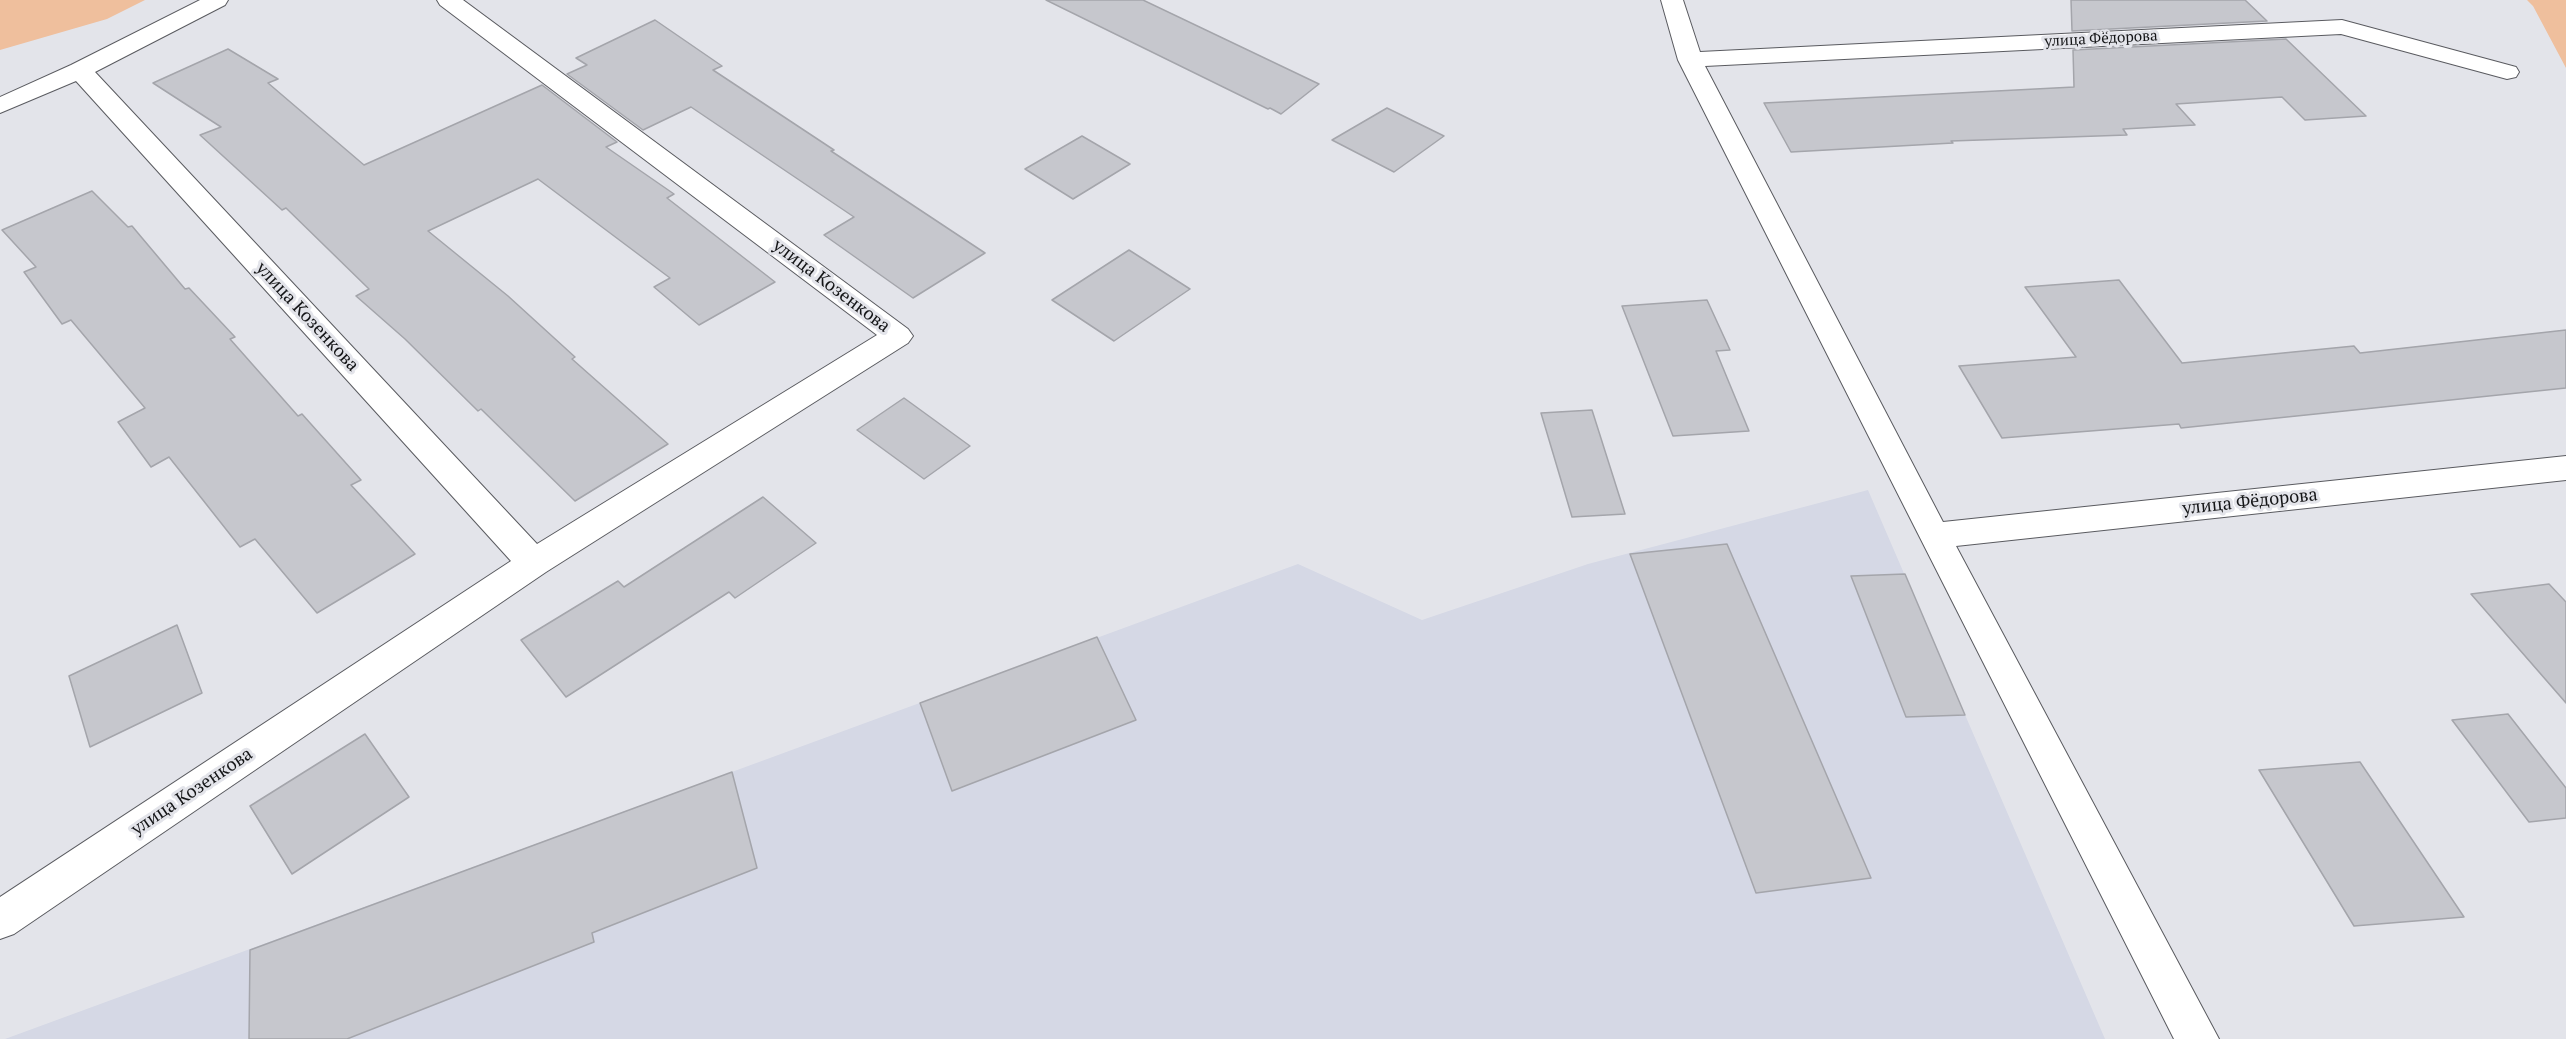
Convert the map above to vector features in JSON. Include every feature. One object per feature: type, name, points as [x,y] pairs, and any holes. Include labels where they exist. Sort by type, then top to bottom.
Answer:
[{"type":"street","points":[[0,106],[80,70],[218,0]]},
{"type":"street","name":"улица Козенкова","points":[[0,920],[534,563],[898,336],[448,0]]},
{"type":"street","points":[[1672,0],[1690,60],[1934,536],[2197,1039]]},
{"type":"street","name":"улица Фёдорова","points":[[1690,60],[2342,27],[2507,72]]},
{"type":"street","name":"улица Козенкова","points":[[80,70],[534,563]]},
{"type":"street","name":"улица Фёдорова","points":[[1934,536],[2566,468]]},
{"type":"shaded area","points":[[0,0],[145,0],[107,19],[0,50]]},
{"type":"shaded area","points":[[2527,0],[2566,0],[2566,68],[2533,6]]},
{"type":"shaded area","points":[[1868,490],[2105,1039],[5,1039],[1298,564],[1422,620],[1588,564]]},
{"type":"building","points":[[1046,0],[1143,0],[1319,84],[1281,114]]},
{"type":"building","points":[[2071,0],[2245,0],[2267,21],[2072,31]]},
{"type":"building","points":[[655,20],[722,66],[713,70],[985,253],[913,298],[824,235],[854,217],[691,107],[643,130],[567,74],[587,65],[576,58]]},
{"type":"building","points":[[2286,39],[2366,116],[2305,120],[2282,97],[2176,104],[2195,125],[2123,129],[2127,135],[1951,141],[1953,143],[1791,152],[1764,103],[2074,87],[2073,50]]},
{"type":"building","points":[[228,49],[278,79],[268,83],[364,165],[542,85],[617,142],[606,147],[674,194],[667,198],[775,282],[699,325],[654,287],[670,278],[538,179],[428,231],[508,296],[575,357],[572,359],[668,444],[575,501],[481,409],[478,411],[405,339],[356,296],[369,289],[286,208],[282,210],[200,135],[221,127],[153,83]]},
{"type":"building","points":[[1387,108],[1444,136],[1394,172],[1332,140]]},
{"type":"building","points":[[1082,136],[1130,164],[1073,199],[1025,169]]},
{"type":"building","points":[[92,191],[128,227],[132,226],[185,289],[189,288],[235,337],[230,339],[298,416],[302,414],[361,480],[351,485],[415,554],[317,613],[255,539],[240,547],[169,457],[151,467],[118,422],[145,408],[71,320],[62,324],[24,272],[36,267],[2,230]]},
{"type":"building","points":[[1129,250],[1190,289],[1114,341],[1052,300]]},
{"type":"building","points":[[2119,280],[2182,363],[2354,346],[2360,353],[2566,330],[2566,388],[2181,428],[2179,424],[2002,438],[1959,366],[2076,357],[2025,287]]},
{"type":"building","points":[[1707,300],[1730,350],[1716,351],[1749,431],[1673,436],[1622,306]]},
{"type":"building","points":[[904,398],[970,446],[924,479],[857,430]]},
{"type":"building","points":[[1592,410],[1625,514],[1572,517],[1541,413]]},
{"type":"building","points":[[763,497],[816,543],[735,598],[729,592],[566,697],[521,640],[618,581],[624,587]]},
{"type":"building","points":[[1727,544],[1871,878],[1756,893],[1630,554]]},
{"type":"building","points":[[1905,574],[1965,715],[1906,717],[1851,576]]},
{"type":"building","points":[[2549,584],[2566,602],[2566,703],[2471,594]]},
{"type":"building","points":[[177,625],[202,693],[90,747],[69,676]]},
{"type":"building","points":[[1097,637],[1136,720],[952,791],[920,703]]},
{"type":"building","points":[[2508,714],[2566,788],[2566,818],[2529,822],[2452,720]]},
{"type":"building","points":[[365,734],[409,797],[292,874],[250,806]]},
{"type":"building","points":[[2360,762],[2464,917],[2354,926],[2259,770]]},
{"type":"building","points":[[732,772],[757,868],[592,933],[594,942],[347,1039],[249,1039],[250,950]]}]
